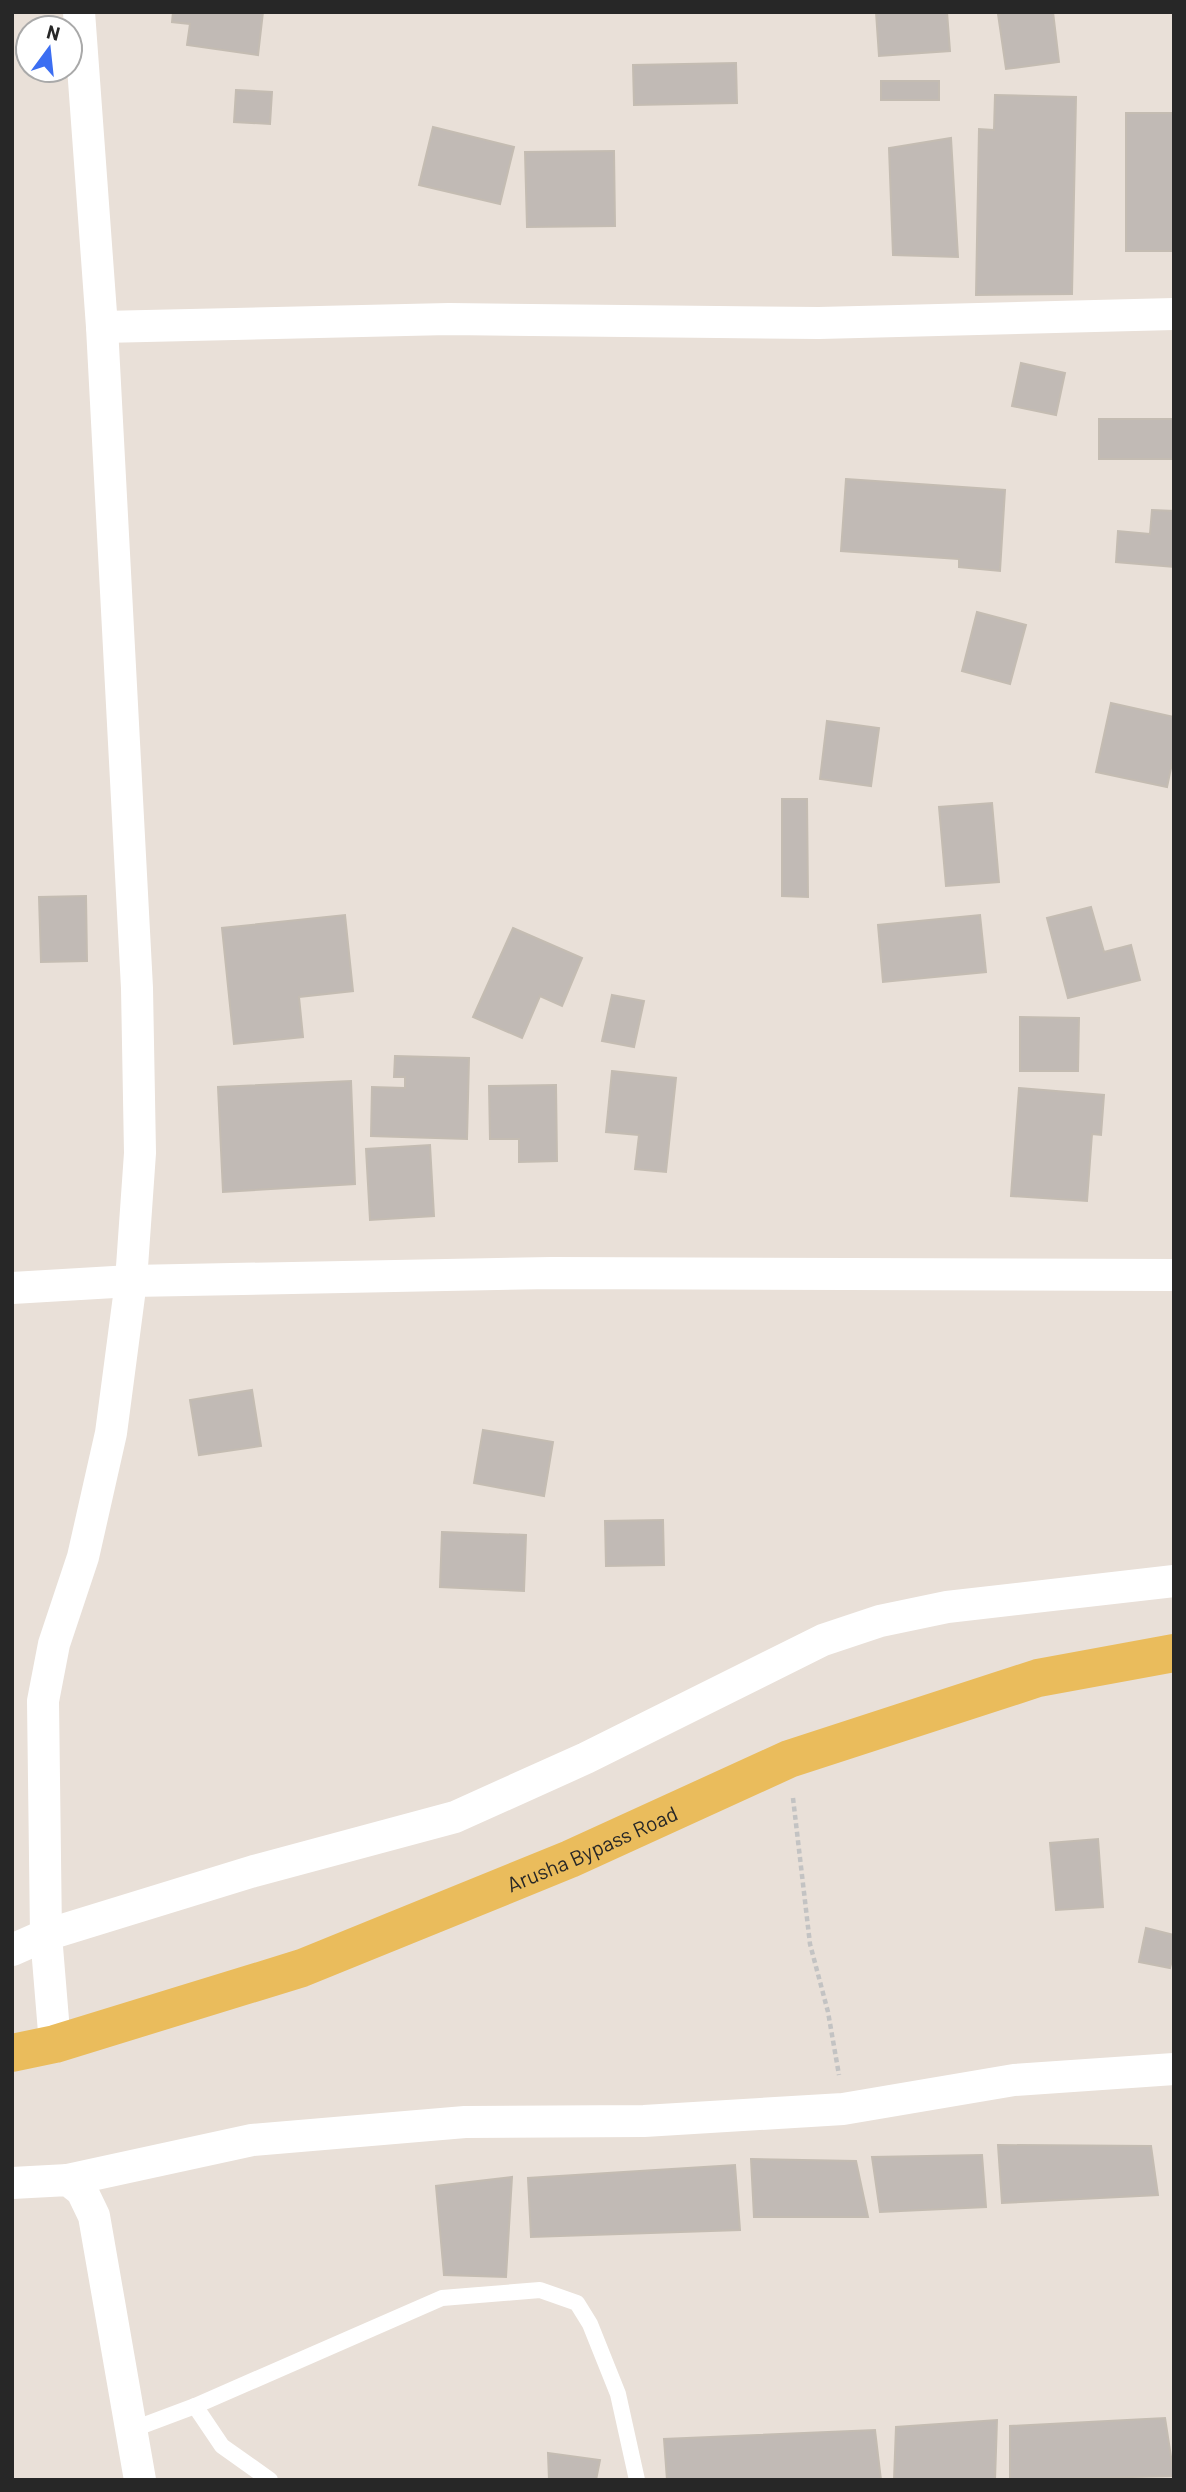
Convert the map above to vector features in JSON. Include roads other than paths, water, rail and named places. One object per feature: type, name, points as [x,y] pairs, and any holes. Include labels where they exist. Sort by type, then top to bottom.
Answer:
[{"type":"main road","name":"Arusha Bypass Road","points":[[12,2053],[55,2043],[302,1969],[570,1859],[789,1759],[1038,1678],[1174,1653]]},
{"type":"street","points":[[55,2043],[46,1935],[43,1701],[54,1644],[83,1557],[111,1433],[131,1281],[139,1153],[136,988],[102,327],[79,12]]},
{"type":"street","points":[[102,327],[449,319],[819,323],[1174,314]]},
{"type":"street","points":[[12,1288],[131,1281],[552,1273],[1174,1275]]},
{"type":"street","points":[[12,1950],[46,1935],[254,1871],[456,1817],[586,1758],[823,1640],[880,1621],[947,1607],[1174,1581]]},
{"type":"street","points":[[12,2183],[68,2180],[265,2139],[465,2122],[644,2121],[843,2109],[1014,2080],[1174,2068]]},
{"type":"street","points":[[68,2180],[82,2191],[94,2216],[140,2480]]},
{"type":"lane","points":[[131,2430],[195,2406],[442,2298],[540,2290],[577,2303],[590,2324],[618,2394],[637,2480]]},
{"type":"lane","points":[[195,2406],[222,2445],[270,2480]]}]
